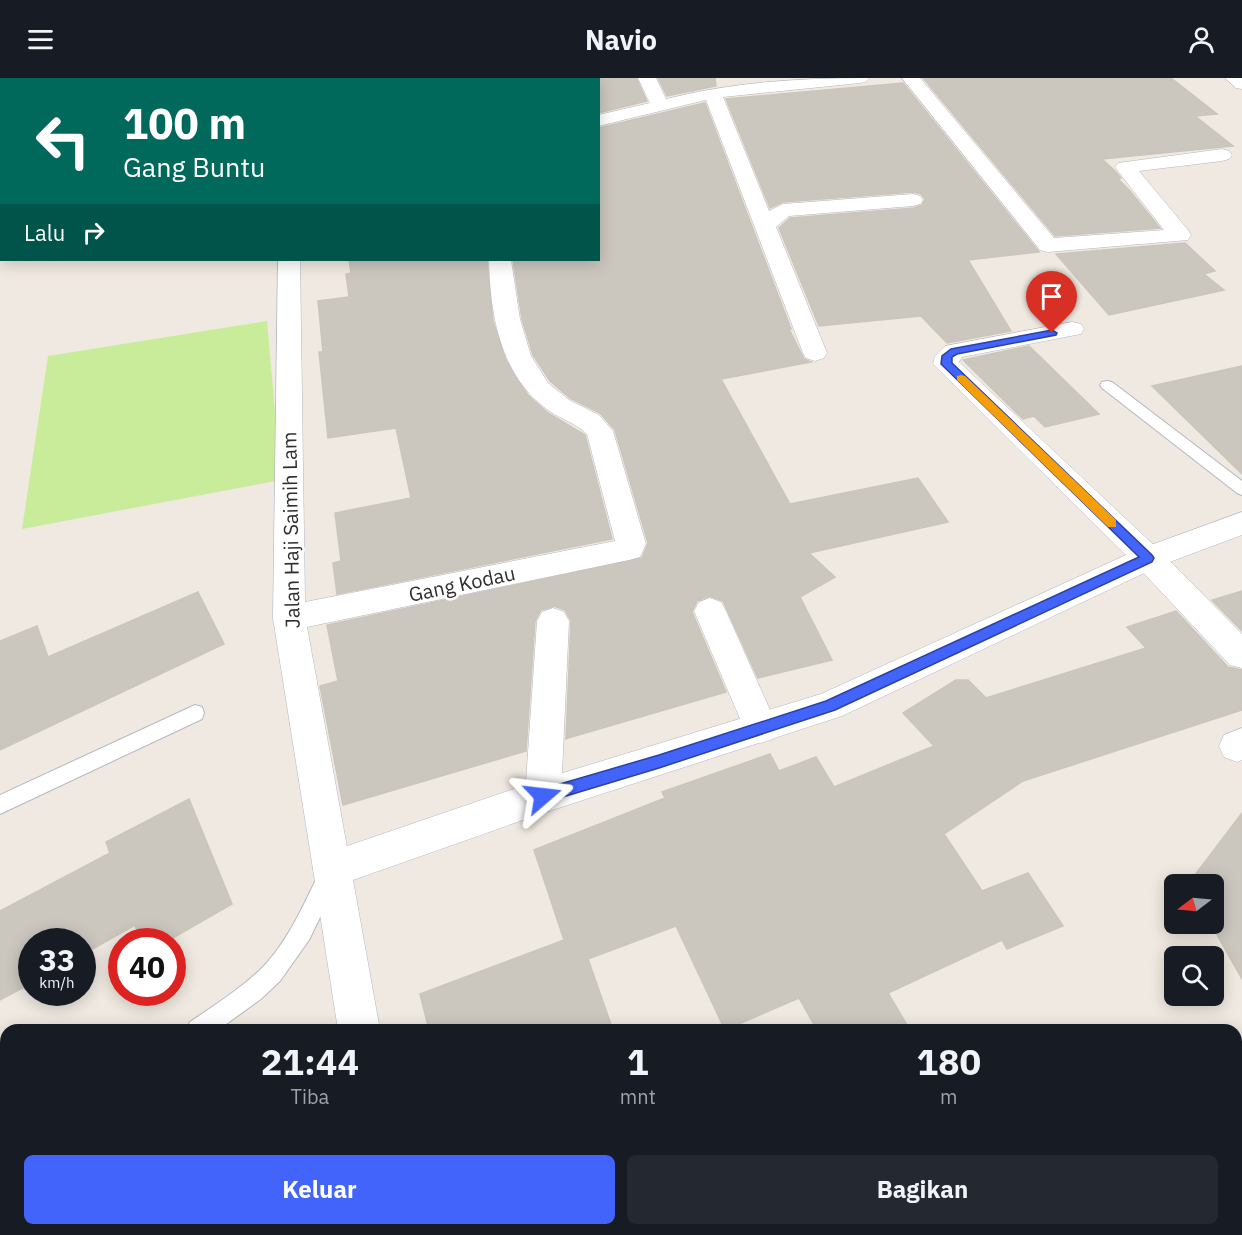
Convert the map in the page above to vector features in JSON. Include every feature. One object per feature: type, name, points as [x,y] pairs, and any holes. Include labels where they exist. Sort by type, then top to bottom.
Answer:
[{"type":"street","points":[[647,78],[660,104]]},
{"type":"street","points":[[600,120],[712,93],[860,78]]},
{"type":"street","points":[[911,78],[1048,245],[1180,235],[1125,167],[1222,155]]},
{"type":"street","points":[[1234,78],[1242,84]]},
{"type":"street","points":[[712,93],[815,353]]},
{"type":"street","points":[[1242,147],[1219,149],[1222,155],[1242,168]]},
{"type":"street","points":[[765,225],[783,210],[913,200]]},
{"type":"street","name":"Jalan Haji Saimih Lam","points":[[289,261],[289,618],[358,1024]]},
{"type":"street","name":"Gang Kodau","points":[[289,618],[629,549],[631,544],[600,431],[593,422],[555,403],[537,387],[520,363],[510,338],[500,261]]},
{"type":"street","points":[[1072,329],[954,351],[947,356],[946,364],[1148,558],[1242,655]]},
{"type":"street","points":[[332,869],[543,796],[830,706],[1148,558],[1242,523]]},
{"type":"street","points":[[710,611],[761,728]]},
{"type":"street","points":[[543,796],[553,621]]},
{"type":"lane","points":[[1107,385],[1242,489]]},
{"type":"lane","points":[[0,805],[195,713]]},
{"type":"lane","points":[[207,1024],[250,994],[281,964],[304,928],[332,869]]},
{"type":"green space","points":[[267,321],[281,480],[22,529],[48,356]]},
{"type":"building","points":[[600,78],[636,78],[647,101],[600,113]]},
{"type":"building","points":[[658,78],[715,78],[716,86],[667,96]]},
{"type":"building","points":[[923,78],[1171,78],[1217,114],[1195,116],[1233,146],[1102,159],[1121,178],[1118,179],[1160,228],[1055,236]]},
{"type":"building","points":[[903,83],[1039,252],[968,260],[1011,331],[947,343],[921,316],[819,326],[779,228],[790,218],[914,208],[922,205],[925,199],[921,194],[913,192],[783,202],[770,208],[726,99]]},
{"type":"building","points":[[705,103],[791,329],[789,329],[804,359],[811,362],[721,379],[790,504],[918,478],[948,522],[809,553],[835,577],[800,597],[832,660],[758,678],[723,601],[709,596],[697,601],[692,612],[726,692],[566,739],[571,621],[565,610],[554,606],[541,610],[535,621],[526,751],[343,805],[320,686],[338,681],[327,625],[642,558],[648,543],[615,430],[600,413],[570,398],[550,381],[533,355],[522,319],[513,261],[600,261],[600,128]]},
{"type":"building","points":[[1185,243],[1215,271],[1204,274],[1224,290],[1109,315],[1056,254]]},
{"type":"building","points":[[349,261],[487,261],[493,321],[506,360],[528,395],[548,413],[585,435],[612,539],[337,594],[333,563],[341,561],[335,513],[411,498],[396,428],[328,438],[319,352],[323,352],[318,301],[349,297],[346,274],[351,273]]},
{"type":"building","points":[[1029,346],[1099,414],[1045,427],[1034,416],[1023,419],[963,360]]},
{"type":"building","points":[[1242,366],[1242,474],[1152,386]]},
{"type":"building","points":[[1242,591],[1242,631],[1212,600]]},
{"type":"building","points":[[198,592],[224,644],[0,750],[0,641],[37,626],[48,657]]},
{"type":"building","points":[[1176,611],[1228,667],[1242,670],[1242,710],[1023,781],[944,834],[982,891],[1028,873],[1063,926],[1007,949],[1002,940],[888,993],[906,1024],[814,1024],[799,998],[739,1024],[722,1024],[676,926],[588,959],[611,1024],[428,1024],[420,994],[564,940],[534,850],[665,798],[662,792],[770,754],[779,771],[816,757],[834,787],[934,746],[903,713],[956,680],[968,680],[986,698],[1146,648],[1127,627]]},
{"type":"building","points":[[189,799],[232,904],[186,930],[186,928],[136,928],[135,925],[130,928],[108,928],[108,940],[96,947],[96,928],[18,928],[18,990],[0,1000],[0,911],[110,853],[106,842]]},
{"type":"building","points":[[1242,813],[1242,979],[1217,934],[1224,934],[1224,874],[1196,874]]},
{"type":"slow traffic","points":[[961,378],[1112,524]]},
{"type":"route","points":[[543,796],[659,762],[830,706],[1148,558],[946,364],[947,356],[954,351],[1052,333]]}]
